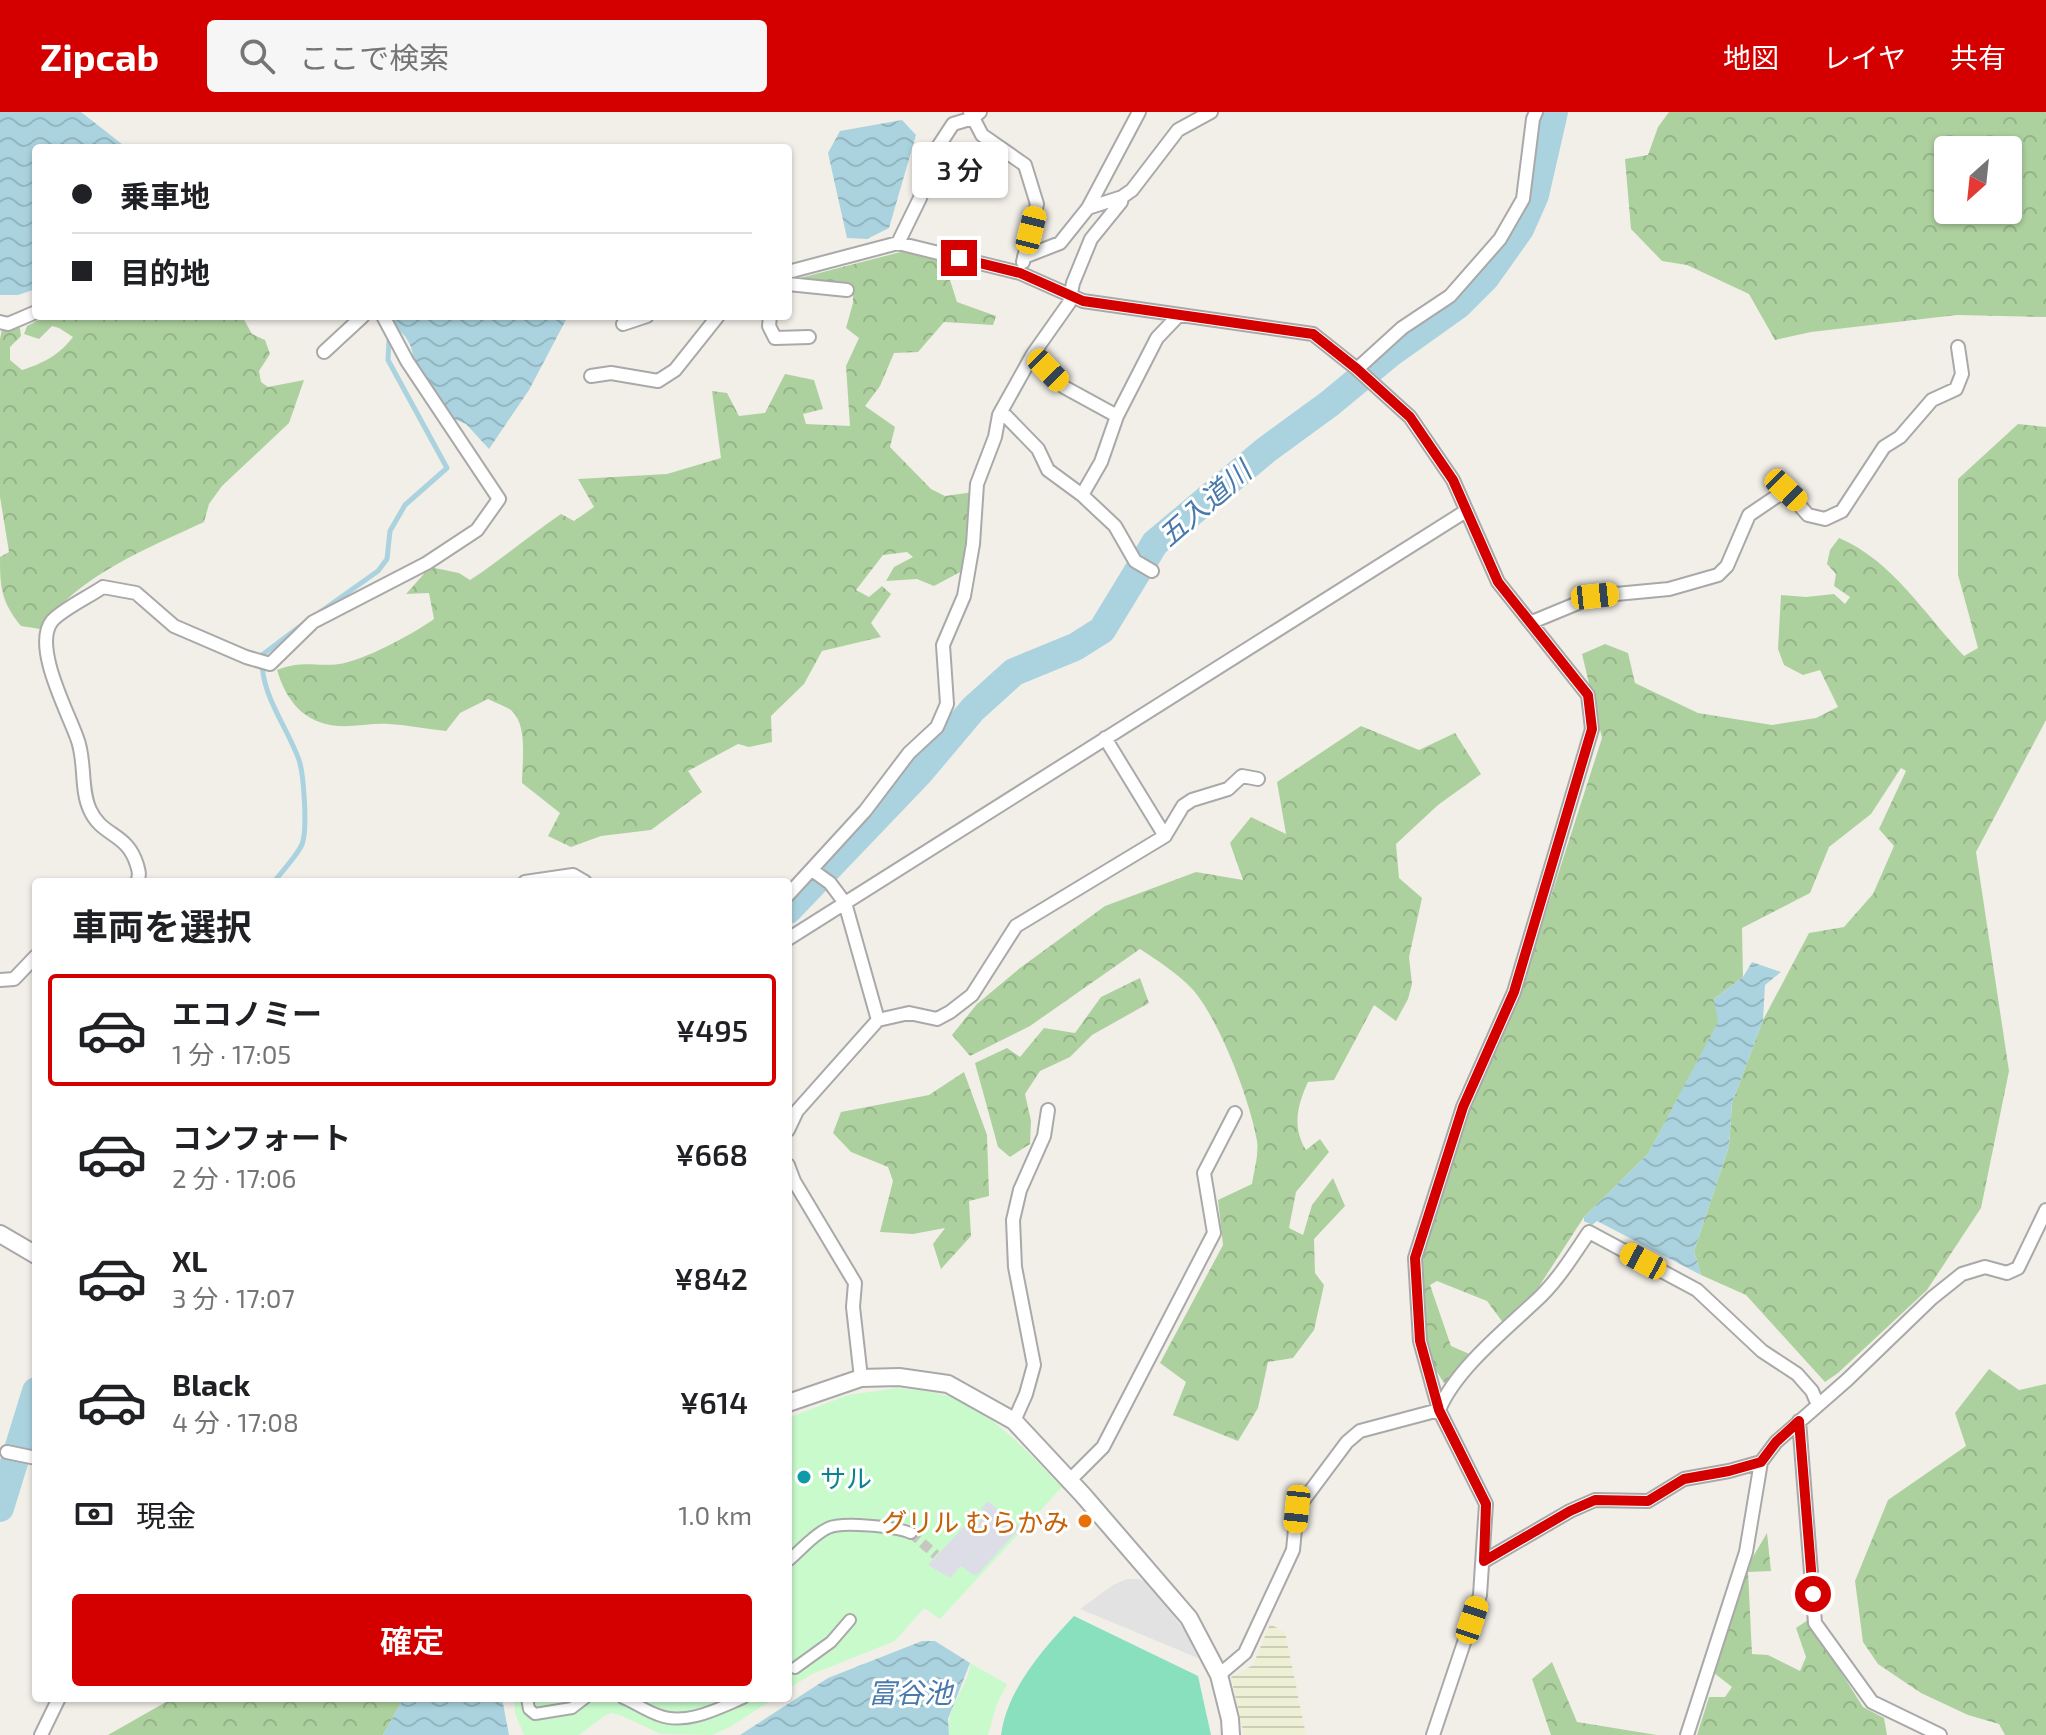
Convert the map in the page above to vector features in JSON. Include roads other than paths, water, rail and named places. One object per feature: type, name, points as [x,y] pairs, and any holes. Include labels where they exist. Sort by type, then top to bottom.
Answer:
[{"type":"street","points":[[1024,257],[1060,243],[1088,208],[1139,112]]},
{"type":"street","points":[[1088,208],[1122,197],[1132,190],[1178,130],[1211,112]]},
{"type":"street","points":[[1357,369],[1402,328],[1450,296],[1500,239],[1523,199],[1536,112]]},
{"type":"street","points":[[898,243],[920,198],[934,153],[953,124],[975,114],[982,135],[1025,165],[1037,204],[1020,273]]},
{"type":"street","points":[[792,891],[865,811],[909,753],[937,727],[947,704],[943,645],[964,596],[973,544],[977,484],[995,437],[1001,411],[1033,354],[1072,296],[1073,283],[1091,239],[1122,197]]},
{"type":"street","points":[[792,271],[898,243],[1020,273],[1083,301],[1313,334],[1410,417],[1453,480],[1498,582],[1588,695],[1592,729],[1514,992],[1463,1107],[1415,1258],[1420,1341],[1439,1410],[1486,1504],[1480,1595],[1433,1735]]},
{"type":"street","points":[[792,284],[847,290]]},
{"type":"street","points":[[0,322],[8,324],[32,314]]},
{"type":"street","points":[[1082,495],[1101,462],[1117,416],[1157,338],[1179,315]]},
{"type":"street","points":[[324,352],[359,320]]},
{"type":"street","points":[[139,878],[133,852],[122,839],[100,827],[89,809],[79,741],[53,681],[45,635],[52,620],[103,587],[136,593],[174,626],[270,664],[313,622],[427,563],[477,530],[499,499],[407,361],[385,320]]},
{"type":"street","points":[[623,324],[635,320]]},
{"type":"street","points":[[591,376],[611,373],[658,381],[675,370],[715,320]]},
{"type":"street","points":[[770,320],[775,338],[809,337]]},
{"type":"street","points":[[1532,622],[1595,596],[1669,589],[1718,575],[1727,566],[1749,515],[1786,490],[1808,515],[1825,519],[1842,511],[1884,447],[1900,437],[1932,400],[1956,389],[1962,374],[1958,347]]},
{"type":"street","points":[[1033,354],[1064,387],[1117,416]]},
{"type":"street","points":[[1001,411],[1038,449],[1048,470],[1082,495],[1115,526],[1135,561],[1152,571]]},
{"type":"street","points":[[792,936],[1466,511]]},
{"type":"street","points":[[1105,738],[1165,836]]},
{"type":"street","points":[[792,1122],[797,1111],[878,1020],[909,1013],[937,1019],[950,1012],[972,995],[1016,926],[1165,836],[1183,806],[1192,800],[1228,789],[1242,776],[1258,779]]},
{"type":"street","points":[[812,870],[830,883],[845,903],[878,1020]]},
{"type":"street","points":[[552,878],[573,875],[578,878]]},
{"type":"street","points":[[0,980],[14,979],[32,960]]},
{"type":"street","points":[[1014,1421],[1034,1365],[1015,1267],[1013,1220],[1020,1190],[1044,1136],[1048,1110]]},
{"type":"street","points":[[1070,1480],[1103,1447],[1214,1233],[1204,1173],[1235,1113]]},
{"type":"street","points":[[792,1176],[855,1283],[853,1307],[861,1378]]},
{"type":"street","points":[[1687,1735],[1746,1552],[1761,1462],[1776,1442],[1962,1274],[1985,1267],[2007,1273],[2018,1268],[2046,1210]]},
{"type":"street","points":[[1439,1410],[1445,1396],[1499,1331],[1541,1296],[1561,1274],[1589,1232],[1697,1290],[1762,1351],[1797,1374],[1812,1391],[1818,1405]]},
{"type":"street","points":[[0,1234],[32,1253]]},
{"type":"street","points":[[792,1402],[861,1378],[899,1377],[948,1384],[1014,1421],[1070,1480],[1189,1618],[1219,1675],[1231,1735]]},
{"type":"street","points":[[1219,1675],[1245,1653],[1293,1550],[1297,1509],[1347,1442],[1360,1431],[1439,1410]]},
{"type":"street","points":[[1799,1421],[1815,1623],[1872,1702],[1940,1735]]},
{"type":"street","points":[[7,1452],[32,1457]]},
{"type":"street","points":[[1484,1561],[1570,1511],[1595,1500],[1648,1501],[1684,1479],[1761,1462]]},
{"type":"street","points":[[792,1557],[831,1526],[896,1527],[911,1533]]},
{"type":"street","points":[[795,1668],[831,1642],[850,1620]]},
{"type":"street","points":[[41,1735],[57,1702]]},
{"type":"street","points":[[528,1702],[529,1709],[535,1714],[572,1708],[580,1702]]},
{"type":"street","points":[[631,1702],[659,1715],[687,1719],[732,1702]]},
{"type":"water","points":[[0,112],[81,112],[122,144],[32,144],[32,290],[18,295],[0,295]]},
{"type":"water","points":[[902,120],[916,135],[889,228],[867,239],[847,238],[828,153],[840,131]]},
{"type":"water","points":[[393,320],[566,320],[529,390],[489,449],[466,424],[452,418],[413,357],[408,341],[396,329]]},
{"type":"water","points":[[1752,962],[1781,972],[1765,985],[1763,1020],[1732,1103],[1729,1146],[1694,1251],[1701,1275],[1597,1221],[1592,1225],[1584,1221],[1584,1217],[1648,1154],[1718,1022],[1714,999],[1743,977]]},
{"type":"water","name":"富谷池","points":[[922,1641],[935,1641],[970,1663],[948,1719],[949,1735],[740,1735],[828,1678]]},
{"type":"water","points":[[503,1702],[509,1735],[383,1735],[401,1703]]},
{"type":"waterway","name":"五入道川","points":[[792,906],[920,772],[973,709],[1014,672],[1075,647],[1102,630],[1155,543],[1266,450],[1458,305],[1486,277],[1520,229],[1535,195],[1554,112]]},
{"type":"waterway","points":[[316,615],[378,571],[387,559],[390,531],[405,505],[447,468],[388,360],[389,341],[393,335]]},
{"type":"waterway","points":[[277,878],[301,846],[304,800],[299,760],[269,696],[262,670],[262,655],[307,621]]},
{"type":"waterway","name":"五入道川","points":[[0,1508],[32,1404]]},
{"type":"tunnel","points":[[911,1533],[936,1555]]},
{"type":"place","name":"サル","points":[[804,1477]]},
{"type":"place","name":"グリル むらかみ","points":[[1085,1521]]}]
